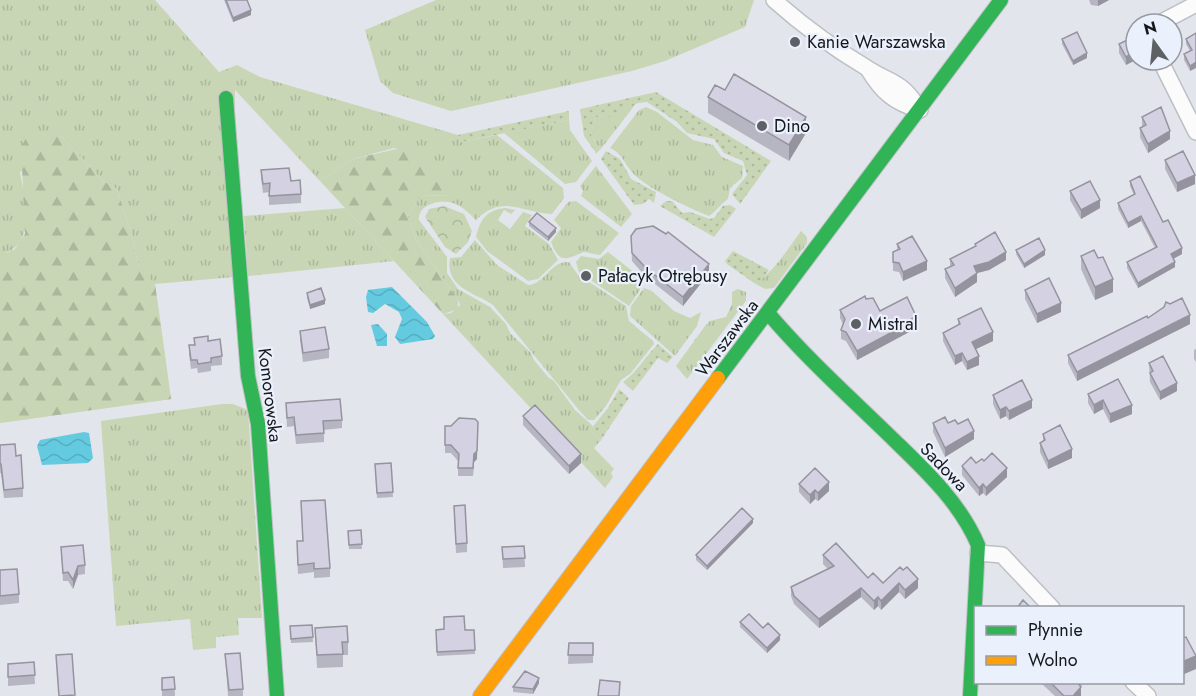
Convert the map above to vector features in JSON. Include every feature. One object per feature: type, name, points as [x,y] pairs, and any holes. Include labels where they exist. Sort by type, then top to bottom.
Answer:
[{"type":"street","points":[[774,0],[794,18],[868,69],[908,90],[920,110]]},
{"type":"street","name":"Warszawska","points":[[480,696],[1001,0]]},
{"type":"street","points":[[1181,12],[1196,4]]},
{"type":"street","points":[[1166,72],[1196,132]]},
{"type":"street","name":"Komorowska","points":[[226,99],[248,376],[258,424],[277,696]]},
{"type":"street","name":"Sadowa","points":[[768,313],[782,333],[927,474],[963,514],[977,537],[975,606]]},
{"type":"street","points":[[978,553],[1002,555],[1050,606]]},
{"type":"street","name":"Sadowa","points":[[970,696],[974,624]]},
{"type":"street","points":[[1135,684],[1148,696]]},
{"type":"green space","points":[[0,0],[155,0],[219,72],[237,65],[260,77],[458,135],[461,142],[497,135],[563,188],[564,198],[552,214],[503,206],[486,212],[476,220],[460,206],[448,202],[436,202],[422,210],[419,220],[447,257],[447,273],[458,289],[490,307],[506,324],[510,333],[531,353],[534,360],[554,381],[575,410],[593,426],[590,430],[601,440],[594,448],[614,469],[611,473],[613,477],[605,488],[443,314],[451,313],[460,305],[416,240],[407,215],[421,196],[452,195],[422,166],[416,154],[394,148],[353,159],[320,181],[235,90],[234,277],[155,284],[171,399],[0,423],[0,298],[139,267],[117,189],[103,181],[61,136],[20,172],[26,206],[25,229],[16,247],[6,253],[0,245]]},
{"type":"green space","points":[[436,0],[754,0],[745,27],[665,61],[632,71],[451,111],[393,93],[380,81],[365,30]]},
{"type":"green space","points":[[656,92],[771,161],[740,204],[732,194],[747,175],[743,161],[724,153],[714,139],[687,133],[677,122],[647,102],[638,103],[614,116],[595,117],[591,135],[600,150],[596,153],[584,136],[580,109]]},
{"type":"green space","points":[[635,105],[600,150],[591,135],[595,117],[607,116]]},
{"type":"green space","points":[[646,107],[657,112],[693,140],[713,145],[722,157],[743,166],[742,178],[730,188],[728,199],[709,216],[657,191],[638,178],[618,153],[610,148],[639,110]]},
{"type":"green space","points":[[569,111],[569,120],[461,142],[458,135]]},
{"type":"green space","points":[[569,120],[570,130],[592,161],[576,182],[565,184],[504,133]]},
{"type":"green space","points":[[61,136],[103,181],[117,189],[139,267],[155,284],[171,399],[7,422],[0,413],[0,245],[7,253],[15,249],[25,234],[21,146],[26,139]]},
{"type":"green space","points":[[405,147],[413,149],[430,173],[456,188],[452,195],[421,196],[407,215],[416,240],[458,300],[458,309],[443,314],[320,181],[353,159]]},
{"type":"green space","points":[[606,151],[620,159],[631,179],[656,192],[654,203],[649,199],[643,204],[634,205],[601,159]]},
{"type":"green space","points":[[596,166],[632,214],[621,227],[581,196],[583,191],[580,186]]},
{"type":"green space","points":[[576,201],[619,233],[600,255],[584,252],[564,258],[554,249],[551,242],[561,228],[554,220],[568,202]]},
{"type":"green space","points":[[666,201],[672,201],[682,213],[690,212],[710,219],[714,218],[723,206],[730,205],[736,209],[714,237],[660,206]]},
{"type":"green space","points":[[444,206],[464,214],[472,231],[468,242],[456,254],[445,247],[425,217],[429,209]]},
{"type":"green space","points":[[345,208],[394,261],[248,276],[244,216]]},
{"type":"green space","points":[[505,208],[515,210],[511,214],[504,210],[498,220],[510,229],[523,212],[532,215],[525,226],[549,244],[558,260],[538,279],[528,281],[487,251],[476,237],[485,217],[493,211]]},
{"type":"green space","points":[[801,231],[807,237],[807,243],[774,288],[765,289],[754,283],[773,268]]},
{"type":"green space","points":[[475,240],[497,265],[528,285],[539,281],[557,265],[569,262],[578,275],[626,306],[629,321],[653,341],[654,344],[630,374],[621,380],[606,406],[594,420],[588,420],[578,409],[493,305],[456,283],[450,268],[450,258],[461,257]]},
{"type":"green space","points":[[733,251],[769,270],[760,282],[754,283],[727,264],[725,261]]},
{"type":"green space","points":[[608,252],[640,277],[640,290],[629,306],[579,272],[576,262],[581,256],[599,259]]},
{"type":"green space","points":[[644,288],[652,291],[674,311],[690,318],[701,312],[697,326],[675,356],[630,316],[631,306]]},
{"type":"green space","points":[[738,289],[746,292],[746,301],[687,379],[676,366],[710,321],[726,317],[732,304],[732,292]]},
{"type":"green space","points":[[658,344],[673,357],[667,363],[658,358],[633,391],[623,382],[633,374]]},
{"type":"green space","points":[[619,389],[629,398],[601,440],[590,430],[608,408]]},
{"type":"green space","points":[[233,404],[248,410],[262,618],[238,618],[239,635],[216,637],[216,648],[193,650],[190,619],[116,626],[101,421]]},
{"type":"water","points":[[392,287],[427,322],[435,336],[433,339],[400,344],[395,337],[402,319],[399,312],[385,304],[373,313],[368,312],[366,297],[368,290]]},
{"type":"water","points":[[378,324],[387,334],[387,346],[377,346],[371,325]]},
{"type":"water","points":[[89,433],[93,458],[88,463],[42,465],[37,446],[40,440]]},
{"type":"building","points":[[226,0],[247,0],[251,10],[233,18]]},
{"type":"building","points":[[1077,32],[1087,53],[1073,61],[1062,39]]},
{"type":"building","points":[[1196,33],[1196,62],[1190,66],[1184,54],[1192,50],[1186,39]]},
{"type":"building","points":[[1124,42],[1124,53],[1119,44]]},
{"type":"building","points":[[734,74],[806,117],[789,145],[708,97],[715,85],[725,90]]},
{"type":"building","points":[[1161,107],[1170,131],[1148,144],[1140,128],[1146,125],[1142,117]]},
{"type":"building","points":[[1183,151],[1195,175],[1177,183],[1165,160]]},
{"type":"building","points":[[289,168],[291,181],[300,180],[301,194],[269,196],[270,183],[263,184],[261,170]]},
{"type":"building","points":[[1140,176],[1163,222],[1168,220],[1182,248],[1171,254],[1175,262],[1138,283],[1127,262],[1157,247],[1141,216],[1128,223],[1118,203],[1135,194],[1130,181]]},
{"type":"building","points":[[1090,181],[1100,200],[1081,210],[1070,191]]},
{"type":"building","points":[[537,213],[556,228],[548,237],[529,222]]},
{"type":"building","points":[[653,226],[666,234],[668,232],[709,264],[683,297],[646,268],[632,253],[631,236],[636,229]]},
{"type":"building","points":[[995,232],[1006,252],[989,262],[974,266],[977,273],[955,288],[945,269],[954,265],[950,259],[976,246],[975,244]]},
{"type":"building","points":[[912,236],[927,261],[903,272],[899,263],[893,262],[893,252],[900,249],[897,244]]},
{"type":"building","points":[[1039,238],[1045,250],[1024,264],[1016,250]]},
{"type":"building","points":[[1094,250],[1098,258],[1103,257],[1113,279],[1095,287],[1081,256]]},
{"type":"building","points":[[1049,278],[1061,303],[1037,314],[1025,290]]},
{"type":"building","points":[[321,288],[325,300],[310,305],[307,293]]},
{"type":"building","points":[[865,296],[866,299],[873,298],[880,311],[907,297],[916,316],[910,320],[911,322],[857,351],[846,332],[841,330],[845,319],[840,310]]},
{"type":"building","points":[[1182,298],[1190,315],[1077,372],[1068,355],[1147,316],[1148,318],[1164,307],[1166,302],[1170,304]]},
{"type":"building","points":[[981,308],[993,332],[972,342],[979,356],[967,362],[962,353],[955,356],[943,333],[960,324],[958,319]]},
{"type":"building","points":[[325,327],[329,349],[303,353],[300,331]]},
{"type":"building","points":[[208,336],[208,341],[220,339],[222,356],[211,358],[211,362],[198,364],[197,360],[191,360],[189,345],[195,345],[194,338]]},
{"type":"building","points":[[1163,356],[1177,383],[1160,392],[1150,373],[1153,371],[1149,363]]},
{"type":"building","points":[[1118,379],[1132,405],[1110,414],[1103,400],[1094,405],[1088,394]]},
{"type":"building","points":[[1022,380],[1032,400],[1009,411],[1006,407],[1000,410],[993,395]]},
{"type":"building","points":[[340,399],[342,420],[323,421],[324,433],[296,435],[294,417],[287,418],[286,403]]},
{"type":"building","points":[[535,405],[581,454],[569,466],[523,416]]},
{"type":"building","points":[[945,417],[948,423],[955,420],[958,424],[968,419],[974,431],[945,448],[933,423]]},
{"type":"building","points":[[459,418],[475,419],[478,422],[477,451],[474,454],[473,468],[458,468],[459,454],[451,445],[445,445],[445,426],[451,426]]},
{"type":"building","points":[[1060,425],[1072,449],[1048,461],[1040,443],[1045,440],[1043,434]]},
{"type":"building","points":[[15,444],[16,456],[21,455],[23,488],[4,490],[0,445]]},
{"type":"building","points":[[992,453],[1007,468],[986,488],[983,484],[979,488],[962,466],[971,457],[976,463],[982,459],[984,461]]},
{"type":"building","points":[[391,463],[393,492],[377,493],[375,464]]},
{"type":"building","points":[[815,468],[829,482],[818,493],[815,490],[810,495],[799,484]]},
{"type":"building","points":[[325,500],[330,568],[314,569],[314,563],[298,565],[297,541],[303,541],[301,501]]},
{"type":"building","points":[[465,505],[467,543],[456,544],[454,506]]},
{"type":"building","points":[[742,508],[753,519],[707,566],[696,555]]},
{"type":"building","points":[[361,530],[362,544],[349,545],[348,531]]},
{"type":"building","points":[[836,543],[868,578],[873,573],[883,583],[900,567],[903,570],[907,567],[918,579],[905,590],[899,583],[881,601],[878,597],[874,601],[861,588],[819,619],[794,596],[791,587],[834,566],[823,555]]},
{"type":"building","points":[[83,545],[85,565],[78,566],[73,580],[68,572],[63,573],[61,547]]},
{"type":"building","points":[[524,546],[525,558],[503,559],[502,547]]},
{"type":"building","points":[[17,569],[19,594],[0,596],[0,570]]},
{"type":"building","points":[[1023,600],[1029,606],[1018,606]]},
{"type":"building","points":[[749,614],[763,628],[768,623],[780,635],[767,648],[740,622]]},
{"type":"building","points":[[464,616],[465,630],[474,630],[475,650],[437,652],[436,630],[444,629],[444,617]]},
{"type":"building","points":[[312,625],[313,637],[291,639],[290,626]]},
{"type":"building","points":[[347,626],[348,642],[342,642],[343,654],[317,655],[315,628]]},
{"type":"building","points":[[1186,637],[1196,656],[1184,661],[1184,638]]},
{"type":"building","points":[[569,643],[593,643],[593,655],[568,655]]},
{"type":"building","points":[[240,653],[243,689],[229,690],[225,654]]},
{"type":"building","points":[[72,654],[75,695],[59,696],[56,655]]},
{"type":"building","points":[[34,662],[35,675],[8,677],[8,664]]},
{"type":"building","points":[[525,671],[539,678],[533,689],[513,687]]},
{"type":"building","points":[[174,677],[175,689],[162,690],[162,678]]},
{"type":"building","points":[[600,680],[620,682],[619,696],[598,696]]},
{"type":"building","points":[[1052,684],[1079,684],[1081,687],[1073,696],[1064,696]]},
{"type":"traffic: fast","points":[[718,378],[1001,0]]},
{"type":"traffic: fast","points":[[226,98],[248,376],[258,424],[277,696]]},
{"type":"traffic: fast","points":[[768,313],[814,363],[931,476],[962,515],[978,545],[975,606]]},
{"type":"traffic: fast","points":[[970,696],[974,620]]},
{"type":"traffic: slow","points":[[480,696],[718,378]]},
{"type":"place","name":"Kanie Warszawska","points":[[795,42]]},
{"type":"place","name":"Dino","points":[[762,126]]},
{"type":"place","name":"Pałacyk Otrębusy","points":[[586,276]]},
{"type":"place","name":"Mistral","points":[[856,324]]}]
